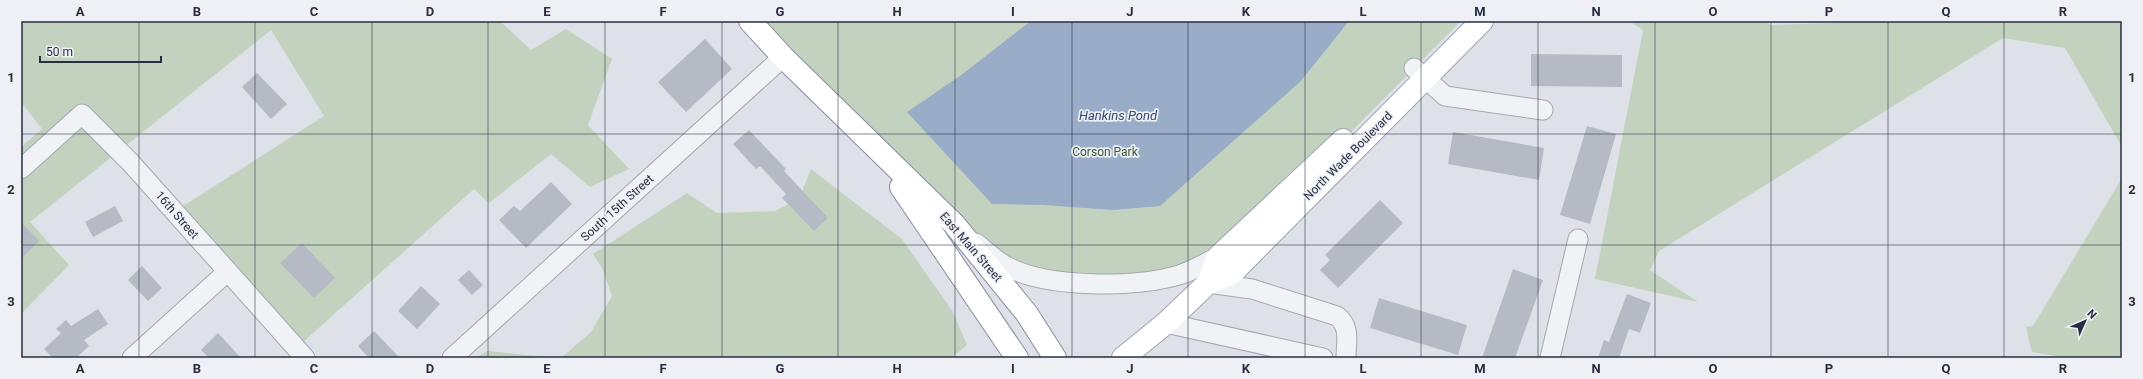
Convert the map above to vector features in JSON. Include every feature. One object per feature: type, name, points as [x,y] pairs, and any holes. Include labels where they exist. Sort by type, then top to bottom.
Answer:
[{"type":"main road","name":"East Main Street","points":[[750,21],[782,58],[954,224],[1027,314],[1055,358]]},
{"type":"main road","name":"North Wade Boulevard","points":[[1123,358],[1166,323],[1208,283],[1232,273],[1419,73],[1461,21]]},
{"type":"main road","name":"North Wade Boulevard","points":[[1208,283],[1218,257],[1336,147],[1419,73],[1482,21]]},
{"type":"main road","name":"East Main Street","points":[[874,148],[1017,358]]},
{"type":"street","name":"South 15th Street","points":[[452,358],[782,58]]},
{"type":"street","points":[[1419,73],[1445,96],[1543,110]]},
{"type":"street","name":"16th Street","points":[[21,168],[82,114],[132,163],[227,272],[305,358]]},
{"type":"street","points":[[954,224],[1007,267],[1030,276],[1068,282],[1156,280],[1180,274],[1218,257]]},
{"type":"street","points":[[1550,358],[1578,239]]},
{"type":"street","points":[[132,358],[227,272]]},
{"type":"street","points":[[1208,283],[1252,289],[1337,316],[1344,321],[1347,328],[1346,358]]},
{"type":"street","points":[[1166,323],[1323,358]]},
{"type":"green space","points":[[21,21],[500,21],[531,50],[566,29],[612,59],[588,125],[629,169],[590,187],[551,154],[489,203],[474,189],[293,351],[169,215],[324,116],[271,30],[30,222],[69,265],[21,314],[21,147],[42,129],[21,102]]},
{"type":"green space","name":"Corson Park","points":[[750,21],[1461,21],[1336,147],[1218,257],[1134,282],[1007,267]]},
{"type":"green space","points":[[1629,21],[1767,21],[1770,25],[1892,21],[2122,21],[2122,147],[2065,48],[2003,38],[1659,251],[1650,270],[1698,302],[1595,279],[1643,30]]},
{"type":"green space","points":[[811,169],[902,239],[953,312],[967,345],[951,358],[561,358],[591,332],[612,296],[603,270],[593,254],[687,193],[717,213],[775,211],[799,199]]},
{"type":"green space","points":[[2122,178],[2122,358],[2067,358],[2032,352],[2026,327],[2033,326]]},
{"type":"green space","points":[[488,351],[557,358],[474,358]]},
{"type":"water","name":"Hankins Pond","points":[[1031,21],[1349,21],[1300,82],[1160,206],[1113,210],[1043,205],[992,204],[907,112],[960,76]]},
{"type":"building","points":[[705,39],[732,69],[686,112],[658,82]]},
{"type":"building","points":[[1531,54],[1622,55],[1622,87],[1531,86]]},
{"type":"building","points":[[257,73],[287,104],[271,119],[242,87]]},
{"type":"building","points":[[1587,126],[1616,134],[1590,224],[1560,215]]},
{"type":"building","points":[[749,130],[786,169],[784,171],[828,218],[814,231],[782,198],[786,194],[760,166],[756,169],[733,144]]},
{"type":"building","points":[[1453,132],[1544,148],[1539,180],[1448,164]]},
{"type":"building","points":[[551,182],[572,204],[526,248],[499,220],[514,206],[520,211]]},
{"type":"building","points":[[1380,200],[1403,223],[1338,288],[1320,270],[1330,260],[1325,255]]},
{"type":"building","points":[[115,206],[123,221],[93,237],[85,222]]},
{"type":"building","points":[[21,222],[39,241],[21,259]]},
{"type":"building","points":[[302,243],[335,278],[314,298],[280,263]]},
{"type":"building","points":[[142,266],[162,288],[148,301],[128,280]]},
{"type":"building","points":[[1513,269],[1543,280],[1515,358],[1482,358]]},
{"type":"building","points":[[469,270],[483,285],[472,295],[458,280]]},
{"type":"building","points":[[421,286],[440,304],[417,329],[398,311]]},
{"type":"building","points":[[1627,294],[1651,303],[1640,333],[1629,329],[1619,358],[1598,358],[1604,340],[1609,342]]},
{"type":"building","points":[[1379,298],[1467,325],[1458,355],[1370,328]]},
{"type":"building","points":[[98,309],[108,324],[84,340],[89,346],[76,358],[53,358],[44,349],[61,333],[56,329],[66,320],[71,326]]},
{"type":"building","points":[[374,331],[400,358],[369,358],[358,346]]},
{"type":"building","points":[[218,333],[241,358],[209,358],[201,350]]}]
